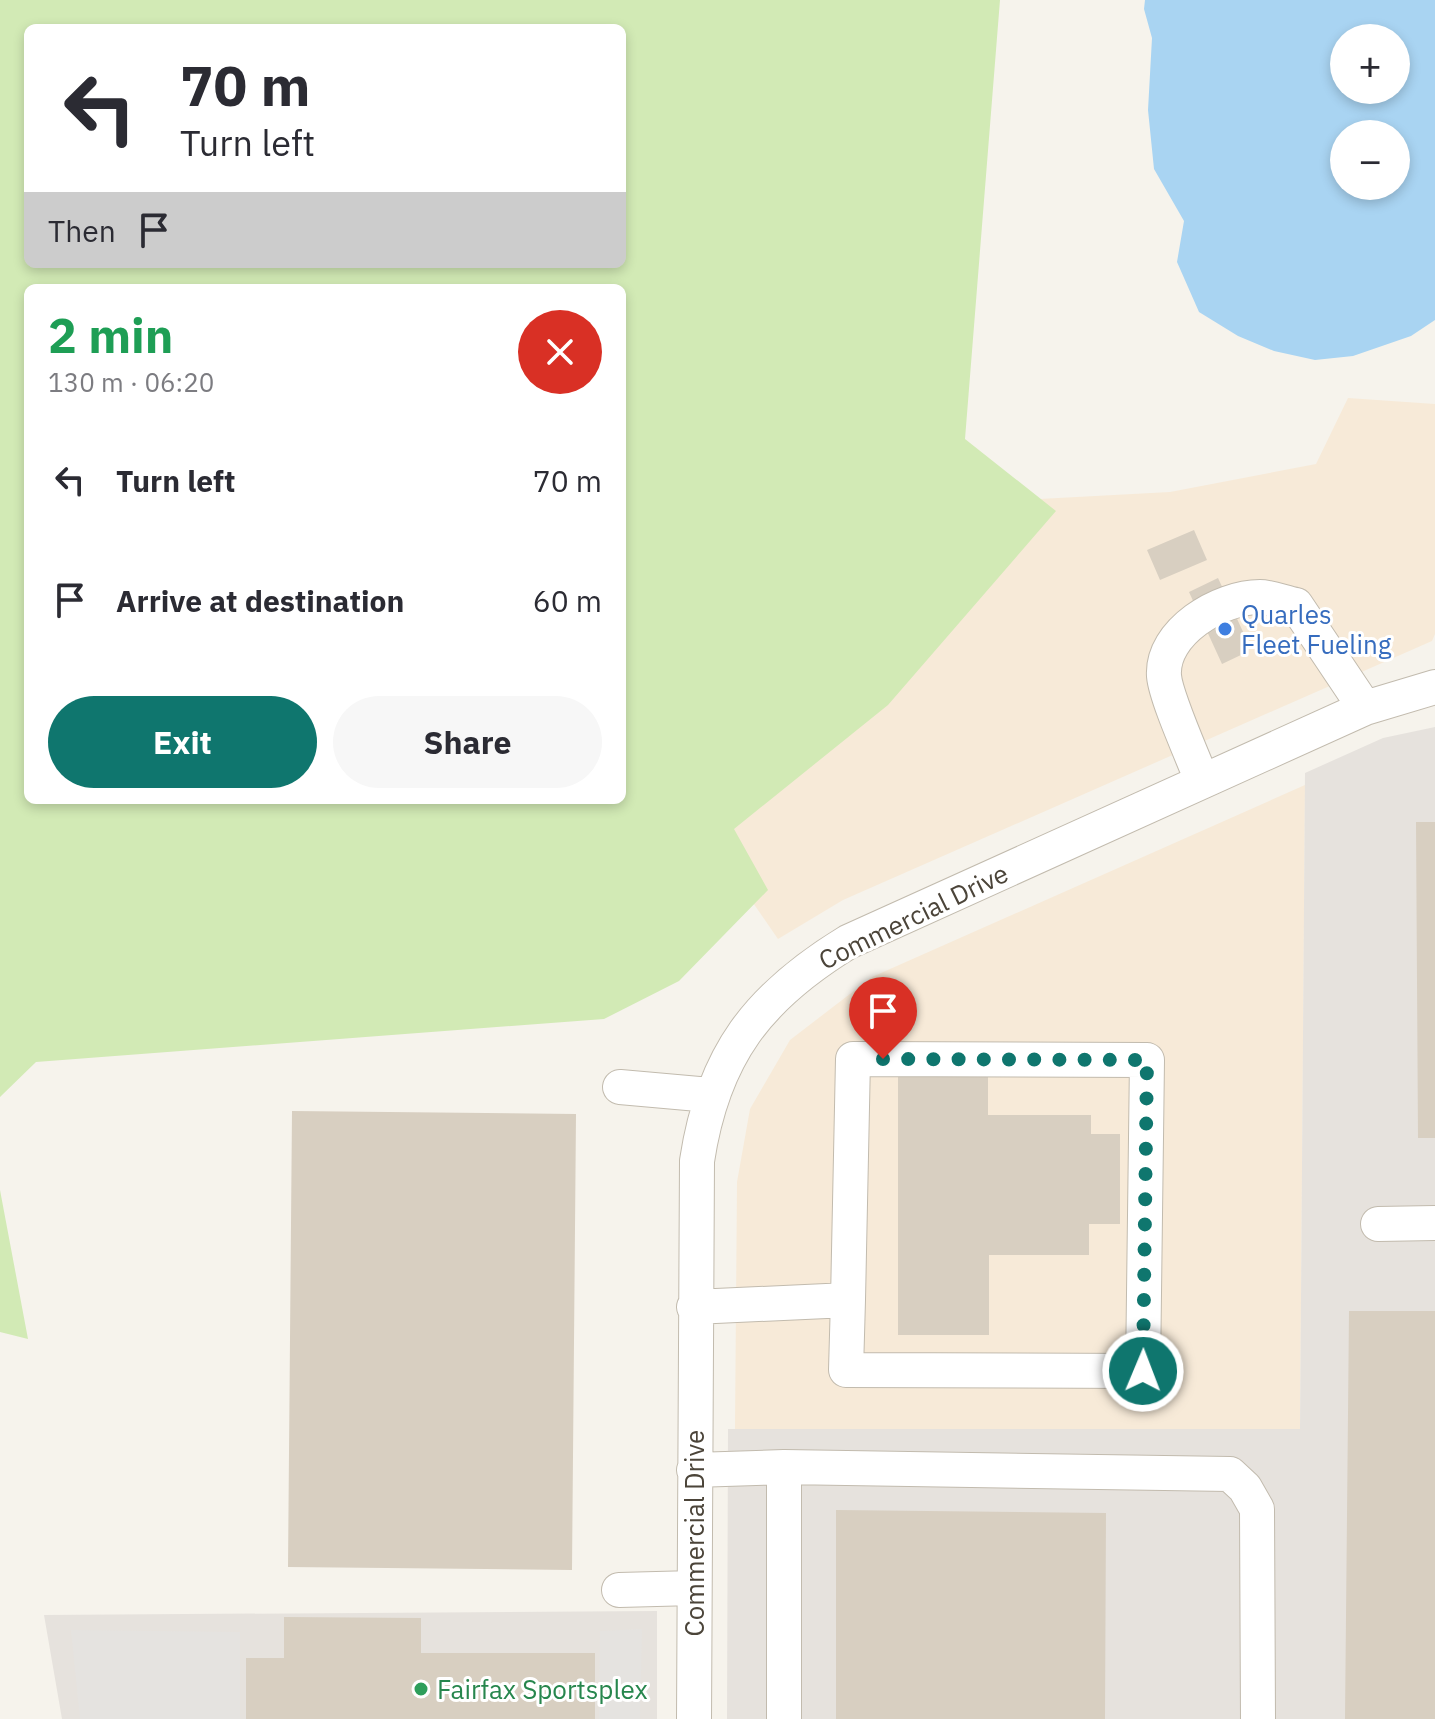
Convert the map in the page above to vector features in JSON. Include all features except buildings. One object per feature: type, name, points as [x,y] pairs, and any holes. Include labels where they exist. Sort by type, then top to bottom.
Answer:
[{"type":"street","points":[[1202,781],[1164,676],[1170,643],[1199,618],[1230,604],[1259,597],[1296,605],[1365,708]]},
{"type":"street","name":"Commercial Drive","points":[[694,1719],[697,1161],[710,1095],[719,1072],[758,1012],[816,962],[848,942],[1365,708],[1435,687]]},
{"type":"street","points":[[853,1059],[1147,1060],[1143,1371],[846,1370],[848,1300],[853,1059]]},
{"type":"street","points":[[620,1087],[710,1095]]},
{"type":"street","points":[[1378,1224],[1435,1223]]},
{"type":"street","points":[[694,1307],[848,1300]]},
{"type":"street","points":[[694,1470],[784,1467],[1230,1474],[1245,1488],[1257,1509],[1258,1719]]},
{"type":"street","points":[[784,1467],[784,1719]]},
{"type":"street","points":[[619,1590],[694,1588]]},
{"type":"shaded area","points":[[1348,398],[1435,404],[1435,634],[1432,641],[843,900],[778,939],[698,823],[1004,501],[1170,492],[1316,464]]},
{"type":"shaded area","points":[[1435,727],[1435,1719],[727,1719],[728,1429],[1300,1429],[1305,773],[1383,738]]},
{"type":"shaded area","points":[[1305,785],[1300,1430],[735,1429],[737,1182],[750,1109],[790,1040],[872,977]]},
{"type":"shaded area","points":[[657,1611],[657,1719],[62,1719],[44,1615]]},
{"type":"shaded area","points":[[642,1629],[640,1719],[599,1719],[600,1631]]},
{"type":"shaded area","points":[[71,1630],[240,1632],[240,1719],[80,1719]]},
{"type":"green space","points":[[0,0],[1000,0],[965,439],[1056,511],[888,705],[734,829],[768,890],[679,981],[604,1019],[36,1062],[0,1097]]},
{"type":"green space","points":[[0,1190],[28,1339],[0,1332]]},
{"type":"water","points":[[1145,0],[1435,0],[1435,320],[1411,336],[1353,356],[1315,360],[1274,351],[1238,336],[1199,312],[1177,262],[1184,221],[1154,169],[1148,110],[1152,38],[1144,9]]},
{"type":"place","name":"Quarles Fleet Fueling","points":[[1225,629]]},
{"type":"place","name":"Fairfax Sportsplex","points":[[421,1689]]},
{"type":"route","points":[[883,1059],[1147,1060],[1143,1371]]}]
